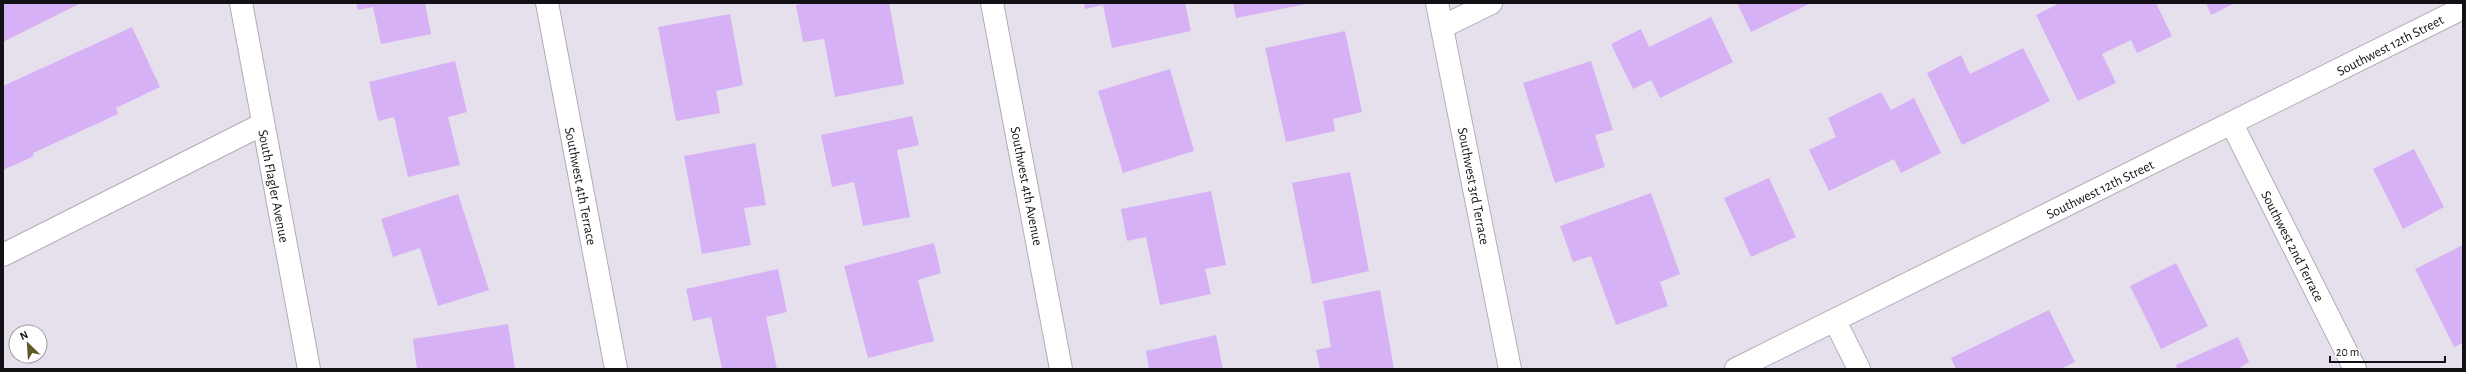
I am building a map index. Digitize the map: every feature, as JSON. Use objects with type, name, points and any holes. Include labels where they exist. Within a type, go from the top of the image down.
[{"type":"street","name":"South Flagler Avenue","points":[[241,3],[309,369]]},
{"type":"street","name":"Southwest 4th Terrace","points":[[547,3],[616,369]]},
{"type":"street","name":"Southwest 4th Avenue","points":[[992,3],[1061,369]]},
{"type":"street","name":"Southwest 3rd Terrace","points":[[1438,3],[1510,369]]},
{"type":"street","points":[[1442,27],[1491,3]]},
{"type":"street","name":"Southwest 12th Street","points":[[1736,369],[2463,8]]},
{"type":"street","points":[[3,255],[263,124]]},
{"type":"street","name":"Southwest 2nd Terrace","points":[[2232,124],[2355,369]]},
{"type":"street","points":[[1835,321],[1859,369]]},
{"type":"building","points":[[3,3],[81,3],[3,42]]},
{"type":"building","points":[[356,3],[425,3],[431,34],[381,44],[373,7],[358,10]]},
{"type":"building","points":[[807,3],[889,3],[904,84],[835,97],[824,39],[803,42],[796,5]]},
{"type":"building","points":[[1084,3],[1185,3],[1191,31],[1112,48],[1103,5],[1085,9]]},
{"type":"building","points":[[1233,3],[1307,3],[1307,4],[1236,18]]},
{"type":"building","points":[[1737,3],[1811,3],[1751,32]]},
{"type":"building","points":[[2060,3],[2156,3],[2172,36],[2137,53],[2131,40],[2102,54],[2116,83],[2078,101],[2036,15]]},
{"type":"building","points":[[2206,3],[2235,3],[2211,15]]},
{"type":"building","points":[[730,14],[743,85],[716,91],[720,113],[676,121],[658,27]]},
{"type":"building","points":[[1711,17],[1733,62],[1660,98],[1651,80],[1633,89],[1611,44],[1641,29],[1649,47]]},
{"type":"building","points":[[132,27],[160,87],[116,108],[118,114],[33,153],[34,156],[3,170],[3,86]]},
{"type":"building","points":[[1345,31],[1362,112],[1333,119],[1335,131],[1286,142],[1265,48]]},
{"type":"building","points":[[2023,48],[2050,101],[1962,145],[1927,73],[1961,55],[1970,74]]},
{"type":"building","points":[[455,61],[467,112],[448,117],[460,165],[408,177],[394,117],[378,121],[369,82]]},
{"type":"building","points":[[1591,61],[1613,130],[1595,135],[1605,167],[1555,183],[1523,83]]},
{"type":"building","points":[[1170,69],[1194,151],[1123,173],[1098,91]]},
{"type":"building","points":[[1881,92],[1891,110],[1914,98],[1941,153],[1901,173],[1894,159],[1829,191],[1809,150],[1836,137],[1828,118]]},
{"type":"building","points":[[912,116],[919,145],[897,150],[910,217],[863,226],[854,182],[832,187],[821,135]]},
{"type":"building","points":[[755,143],[766,205],[744,208],[751,245],[702,254],[684,156]]},
{"type":"building","points":[[2414,149],[2444,207],[2403,229],[2373,169]]},
{"type":"building","points":[[1350,172],[1369,271],[1312,284],[1292,183]]},
{"type":"building","points":[[1769,178],[1796,237],[1751,257],[1724,198]]},
{"type":"building","points":[[1211,191],[1226,265],[1205,269],[1211,294],[1160,305],[1146,237],[1127,241],[1121,209]]},
{"type":"building","points":[[1651,193],[1680,274],[1660,282],[1668,306],[1616,325],[1591,256],[1573,262],[1560,226]]},
{"type":"building","points":[[458,194],[489,290],[438,306],[420,248],[393,257],[381,219]]},
{"type":"building","points":[[934,243],[941,273],[918,280],[934,341],[868,358],[844,266]]},
{"type":"building","points":[[2463,245],[2463,343],[2454,347],[2415,269]]},
{"type":"building","points":[[2176,263],[2208,326],[2161,349],[2130,286]]},
{"type":"building","points":[[778,269],[787,312],[766,317],[777,369],[722,369],[711,317],[693,321],[686,289]]},
{"type":"building","points":[[1380,290],[1394,369],[1320,369],[1316,350],[1331,347],[1323,301]]},
{"type":"building","points":[[2049,310],[2075,362],[2060,369],[1956,369],[1951,358]]},
{"type":"building","points":[[508,324],[515,369],[417,369],[413,339]]},
{"type":"building","points":[[1216,335],[1223,369],[1149,369],[1146,351]]},
{"type":"building","points":[[2238,337],[2249,362],[2238,369],[2177,369],[2176,365]]}]
